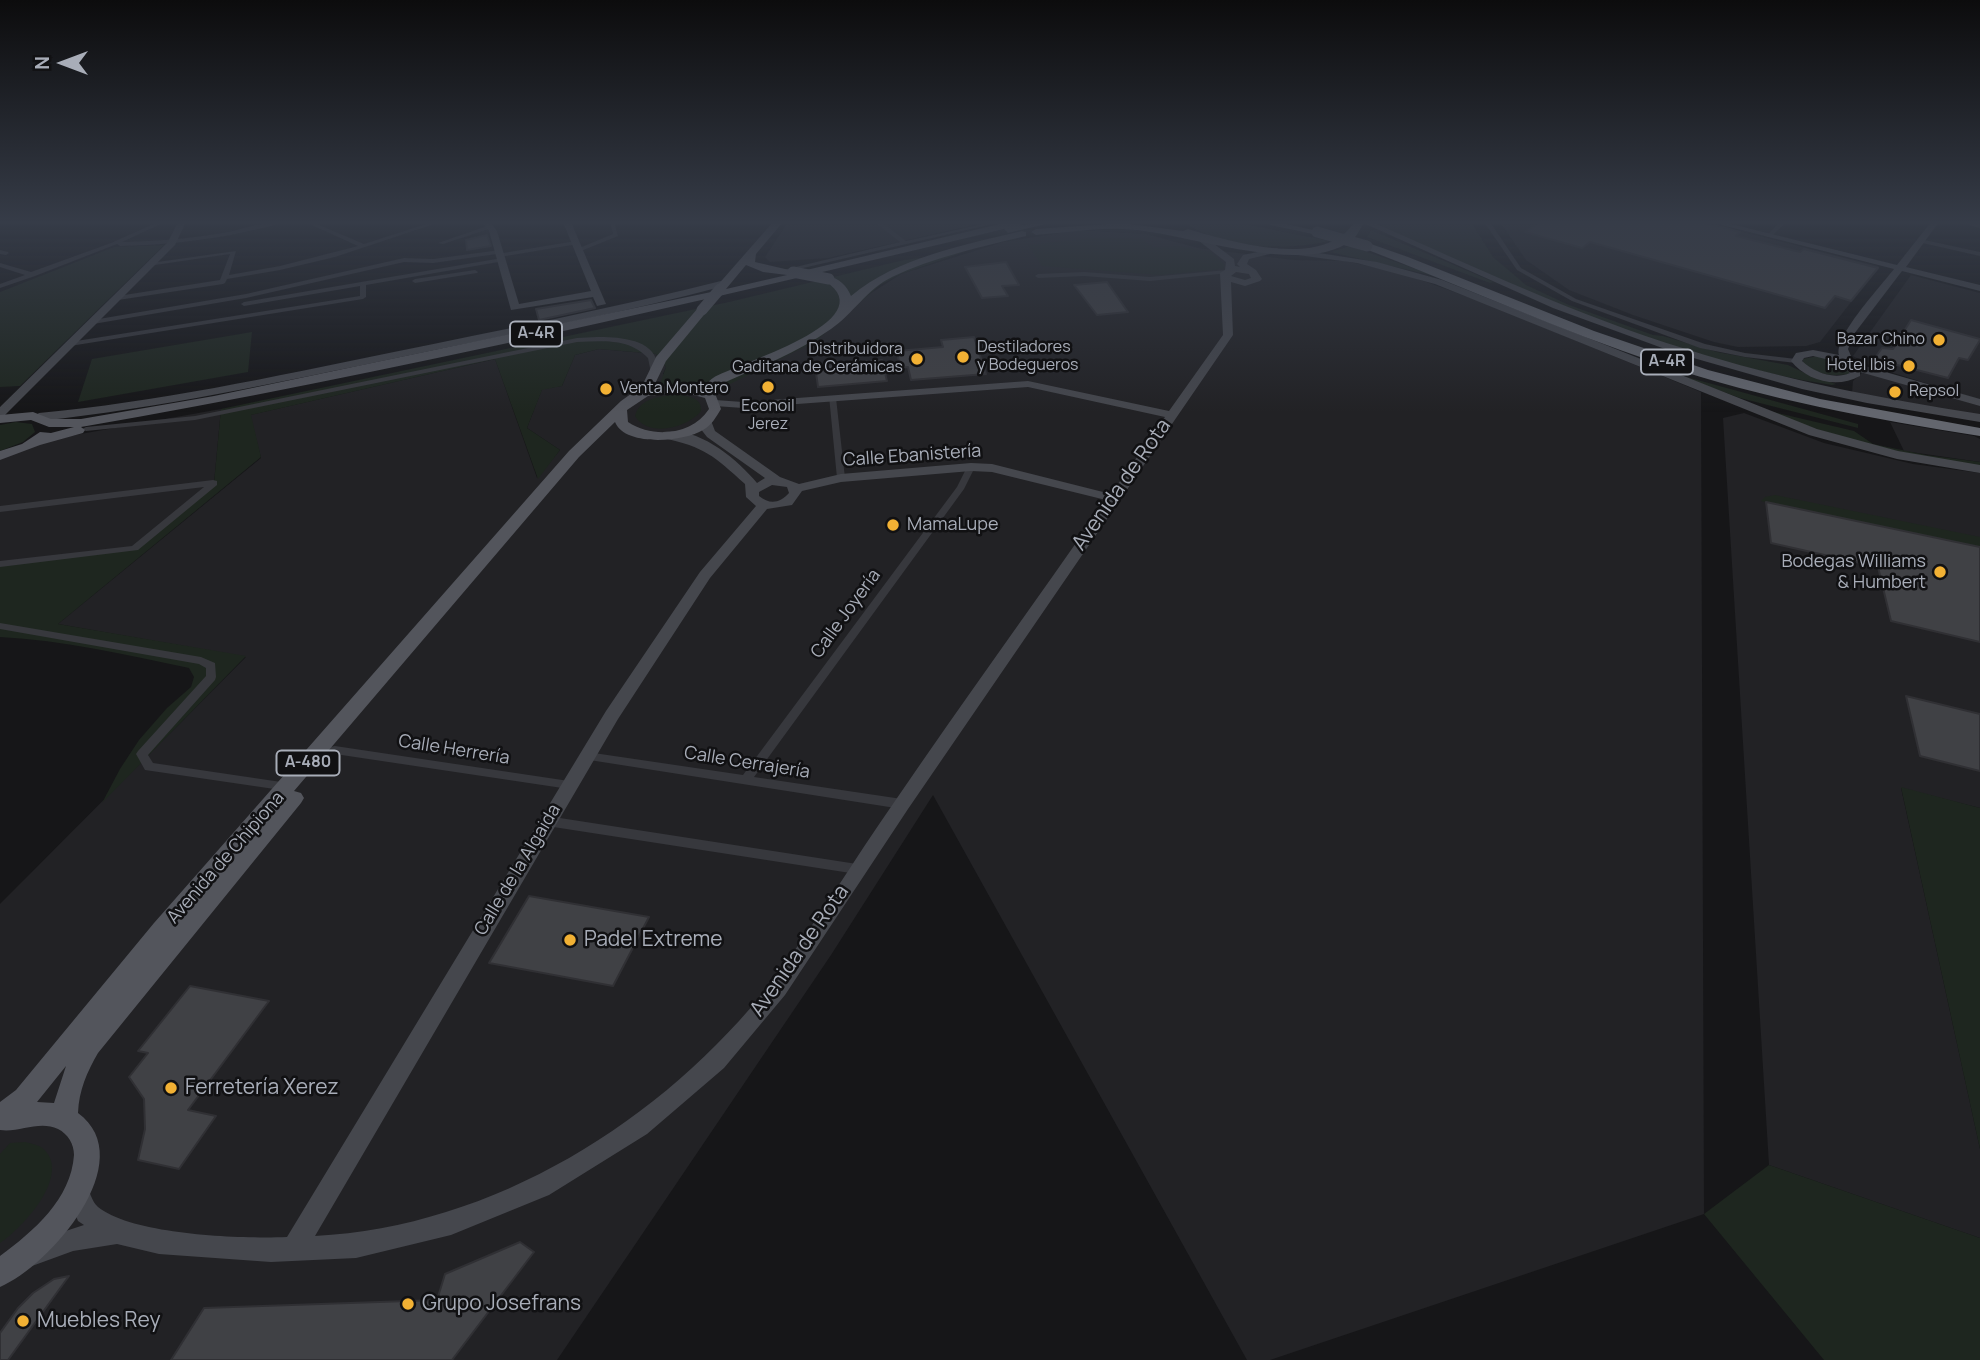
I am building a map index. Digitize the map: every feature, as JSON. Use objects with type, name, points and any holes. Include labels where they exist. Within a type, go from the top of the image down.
[{"type":"highway","name":"A-4R","points":[[1478,285],[1670,359],[1814,402],[1980,432]]},
{"type":"highway","points":[[1557,306],[1722,384],[1911,435]]},
{"type":"highway","name":"A-4R","points":[[1670,359],[1804,392],[1980,425]]},
{"type":"main road","name":"A-4R","points":[[38,418],[80,423],[145,413],[758,285]]},
{"type":"main road","name":"A-4R","points":[[38,441],[86,429],[209,409],[532,342],[782,285]]},
{"type":"main road","points":[[838,285],[848,298],[846,308]]},
{"type":"main road","points":[[621,411],[622,424],[635,433],[667,435],[689,430],[711,409],[710,390],[716,381],[792,349],[830,325],[870,285]]},
{"type":"main road","points":[[635,398],[647,387],[666,352],[722,286]]},
{"type":"main road","points":[[382,365],[405,354]]},
{"type":"main road","points":[[635,398],[670,388],[693,389],[711,409]]},
{"type":"main road","name":"Avenida de Chipiona","points":[[0,1119],[25,1098],[162,930],[574,454],[635,398]]},
{"type":"main road","points":[[0,417],[38,418],[50,428],[38,441],[0,456]]},
{"type":"main road","name":"Avenida de Chipiona","points":[[65,1117],[66,1097],[73,1074],[90,1045],[335,750],[583,456],[610,438],[635,433]]},
{"type":"main road","name":"A-480","points":[[0,1119],[21,1114],[45,1113],[65,1117]]},
{"type":"main road","points":[[11,1265],[45,1237],[78,1191],[87,1166],[87,1145],[79,1128],[65,1117]]},
{"type":"street","points":[[0,417],[12,401],[130,285]]},
{"type":"street","points":[[118,298],[200,285]]},
{"type":"street","points":[[245,300],[303,285]]},
{"type":"street","points":[[364,287],[371,285]]},
{"type":"street","points":[[93,322],[371,285]]},
{"type":"street","points":[[509,285],[515,308],[598,293]]},
{"type":"street","points":[[595,285],[603,313]]},
{"type":"street","name":"Avenida de Rota","points":[[78,1191],[86,1213],[117,1232],[159,1241],[271,1250],[356,1246],[451,1223],[541,1186],[639,1126],[716,1061],[778,989],[857,869],[1112,498],[1228,335],[1225,285]]},
{"type":"street","points":[[1449,285],[1813,432],[1897,455],[1980,468]]},
{"type":"street","points":[[1510,285],[1557,306],[1680,351],[1763,376],[1843,394],[1980,418]]},
{"type":"street","points":[[1548,285],[1574,300],[1703,346],[1745,355],[1796,361],[1812,373],[1840,379],[1856,374],[1843,349],[1849,334]]},
{"type":"street","points":[[1796,361],[1800,355],[1833,348],[1849,334],[1886,285]]},
{"type":"street","points":[[12,401],[14,409],[38,418],[159,403],[603,313],[722,286]]},
{"type":"street","points":[[70,344],[363,297],[364,287]]},
{"type":"street","points":[[241,316],[245,300]]},
{"type":"street","points":[[86,429],[161,423],[206,416],[578,340],[612,339],[639,346],[652,357],[654,371]]},
{"type":"street","points":[[1813,354],[1980,403]]},
{"type":"street","points":[[1763,376],[1836,387],[1841,386],[1840,379]]},
{"type":"street","points":[[777,481],[711,434],[706,428],[711,409],[1028,384],[1171,415]]},
{"type":"street","points":[[832,398],[841,478]]},
{"type":"street","points":[[667,435],[690,437],[710,447],[751,483],[759,497]]},
{"type":"street","name":"Calle Ebanistería","points":[[759,497],[785,503],[794,497],[796,489],[841,478],[971,467],[992,468],[1112,498]]},
{"type":"street","name":"Calle Joyería","points":[[745,780],[961,487],[971,467]]},
{"type":"street","points":[[0,509],[214,482],[135,548],[0,564]]},
{"type":"street","points":[[759,497],[763,483],[789,483],[796,489]]},
{"type":"street","name":"Calle de la Algaida","points":[[294,1249],[569,785],[705,575],[759,497]]},
{"type":"street","points":[[0,626],[201,661],[211,666],[211,677],[142,754],[149,767],[288,787]]},
{"type":"street","name":"Calle Herrería","points":[[335,750],[569,785]]},
{"type":"street","name":"Calle Cerrajería","points":[[587,756],[902,804]]},
{"type":"street","points":[[547,821],[857,869]]},
{"type":"street","name":"Avenida de Rota","points":[[11,1265],[74,1240],[117,1232]]},
{"type":"shaded area","points":[[17,285],[123,285],[20,386],[0,387],[0,292]]},
{"type":"shaded area","points":[[798,285],[879,285],[816,341],[722,388],[660,384],[666,367],[656,354],[599,349],[575,355],[562,386],[542,390],[527,428],[560,450],[538,479],[495,359],[251,415],[261,457],[58,624],[246,656],[102,803],[139,740],[167,708],[191,687],[194,677],[189,668],[118,653],[0,637],[0,564],[136,548],[214,483],[221,409]]},
{"type":"shaded area","points":[[883,285],[1436,285],[1701,392],[1704,1214],[1270,1360],[1247,1360],[933,795],[831,955],[557,1360],[0,1360],[0,904],[246,657],[58,624],[261,458],[250,415],[495,359],[537,478],[560,450],[527,428],[542,389],[562,386],[575,355],[599,349],[656,354],[666,367],[663,374],[696,386],[722,388]]},
{"type":"shaded area","points":[[1514,285],[1527,285],[1569,305],[1653,335],[1717,352],[1788,365],[1836,384],[1775,374],[1719,360],[1663,343]]},
{"type":"shaded area","points":[[1563,285],[1864,285],[1820,342],[1806,346],[1738,347],[1714,342]]},
{"type":"shaded area","points":[[1904,285],[1951,285],[1980,293],[1980,400],[1871,366],[1853,356]]},
{"type":"shaded area","points":[[252,332],[248,372],[78,402],[92,359]]},
{"type":"shaded area","points":[[1818,356],[1839,361],[1850,370],[1849,374],[1824,374],[1802,363],[1803,359]]},
{"type":"shaded area","name":"Repsol","points":[[1863,372],[1980,405],[1980,415],[1852,394],[1853,381]]},
{"type":"shaded area","points":[[1672,373],[1858,424],[1858,428],[1740,398]]},
{"type":"shaded area","points":[[681,395],[696,399],[701,407],[701,411],[687,422],[658,429],[641,423],[635,416],[637,410],[647,401]]},
{"type":"shaded area","points":[[221,409],[214,483],[135,548],[0,564],[0,458],[58,438]]},
{"type":"shaded area","points":[[1765,410],[1854,431],[1873,444],[1980,462],[1980,466],[1871,445]]},
{"type":"shaded area","points":[[1744,413],[1824,443],[1913,464],[1980,473],[1980,808],[1901,788],[1980,1149],[1980,1238],[1769,1165],[1723,418]]},
{"type":"shaded area","points":[[16,422],[32,424],[35,432],[23,442],[0,451],[0,425]]},
{"type":"shaded area","name":"Repsol","points":[[1890,422],[1974,436],[1980,439],[1980,462],[1904,451]]},
{"type":"shaded area","points":[[1775,495],[1980,537],[1980,547],[1761,501],[1765,497]]},
{"type":"shaded area","points":[[1901,787],[1980,808],[1980,1149]]},
{"type":"shaded area","points":[[25,1142],[41,1147],[50,1158],[52,1171],[49,1185],[32,1213],[0,1243],[0,1154],[10,1143]]},
{"type":"shaded area","points":[[1769,1165],[1980,1238],[1980,1360],[1824,1360],[1704,1214]]},
{"type":"building","points":[[975,285],[1011,285],[1002,286],[1008,296],[982,298]]},
{"type":"building","points":[[1074,285],[1109,285],[1128,312],[1097,315]]},
{"type":"building","points":[[1745,285],[1864,285],[1851,301],[1835,296],[1825,308]]},
{"type":"building","points":[[591,300],[595,308],[539,320],[536,309]]},
{"type":"building","points":[[1911,320],[1980,340],[1968,360],[1959,358],[1948,378],[1874,359],[1882,348],[1893,349]]},
{"type":"building","points":[[974,337],[986,374],[911,380],[908,367],[900,368],[897,351],[943,347],[941,340]]},
{"type":"building","points":[[882,360],[887,381],[818,387],[815,366]]},
{"type":"building","name":"Bodegas Williams & Humbert","points":[[1766,502],[1980,547],[1980,642],[1891,621],[1878,567],[1771,543]]},
{"type":"building","points":[[1906,696],[1980,714],[1980,771],[1920,756]]},
{"type":"building","name":"Padel Extreme","points":[[529,896],[649,917],[613,986],[489,963]]},
{"type":"building","name":"Ferretería Xerez","points":[[190,986],[269,1001],[188,1110],[216,1116],[179,1169],[138,1160],[145,1129],[144,1099],[129,1077],[148,1053],[138,1051]]},
{"type":"building","name":"Grupo Josefrans","points":[[520,1242],[534,1252],[452,1360],[171,1360],[204,1308],[437,1300],[445,1274]]},
{"type":"building","name":"Muebles Rey","points":[[69,1276],[8,1360],[0,1360],[0,1333],[18,1308],[33,1293],[54,1279]]},
{"type":"place","name":"Bazar Chino","points":[[1939,340]]},
{"type":"place","name":"Destiladores y Bodegueros","points":[[963,357]]},
{"type":"place","name":"Distribuidora Gaditana de Cerámicas","points":[[917,359]]},
{"type":"place","name":"Hotel Ibis","points":[[1909,366]]},
{"type":"place","name":"Econoil Jerez","points":[[768,387]]},
{"type":"place","name":"Venta Montero","points":[[606,389]]},
{"type":"place","name":"Repsol","points":[[1895,392]]},
{"type":"place","name":"MamaLupe","points":[[893,525]]},
{"type":"place","name":"Bodegas Williams & Humbert","points":[[1940,572]]},
{"type":"place","name":"Padel Extreme","points":[[570,940]]},
{"type":"place","name":"Ferretería Xerez","points":[[171,1088]]},
{"type":"place","name":"Grupo Josefrans","points":[[408,1304]]},
{"type":"place","name":"Muebles Rey","points":[[23,1321]]}]
